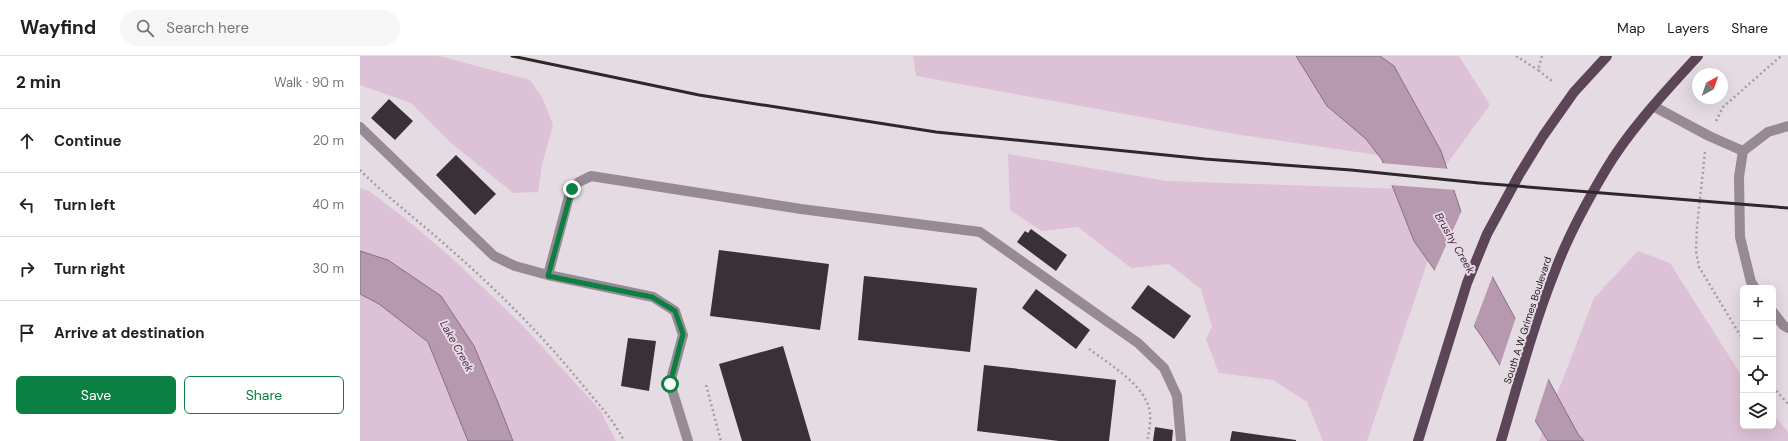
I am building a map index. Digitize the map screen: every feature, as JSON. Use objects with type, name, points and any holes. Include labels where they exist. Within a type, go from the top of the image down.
[{"type":"main road","points":[[1418,441],[1467,283],[1487,234],[1530,156],[1574,92],[1607,56]]},
{"type":"main road","name":"South A W Grimes Boulevard","points":[[1501,441],[1554,271],[1582,210],[1619,150],[1653,106],[1698,56]]},
{"type":"lane","points":[[1653,106],[1709,136],[1743,150]]},
{"type":"lane","points":[[1753,285],[1740,237],[1739,177],[1743,150],[1768,132],[1788,126]]},
{"type":"lane","points":[[360,127],[494,256],[515,266],[548,276],[652,297],[675,311],[683,334],[670,384],[688,441]]},
{"type":"lane","points":[[548,276],[572,189],[580,182],[592,176],[801,209],[980,232],[1138,343],[1164,368],[1177,396],[1181,441]]},
{"type":"lane","points":[[1776,316],[1783,325],[1788,328]]},
{"type":"path","points":[[1516,56],[1552,80]]},
{"type":"path","points":[[1538,70],[1542,56]]},
{"type":"path","points":[[1716,121],[1722,107],[1781,56]]},
{"type":"path","points":[[1706,145],[1696,251],[1699,267],[1740,335]]},
{"type":"path","points":[[360,170],[392,200],[420,222],[501,294],[526,323],[559,355],[611,417],[624,441]]},
{"type":"path","points":[[1089,349],[1137,386],[1145,399],[1150,412],[1148,441]]},
{"type":"path","points":[[706,385],[721,441]]},
{"type":"path","points":[[1776,390],[1788,404]]},
{"type":"shaded area","points":[[360,56],[439,56],[530,80],[543,99],[553,125],[542,165],[538,192],[513,193],[450,142],[411,103],[360,85]]},
{"type":"shaded area","points":[[913,56],[1459,56],[1490,105],[1446,165],[1241,135],[916,76]]},
{"type":"shaded area","points":[[1008,154],[1167,181],[1402,189],[1429,257],[1367,441],[1323,441],[1307,402],[1273,380],[1219,373],[1206,339],[1212,327],[1201,289],[1169,264],[1131,268],[1078,227],[1042,231],[1010,210]]},
{"type":"shaded area","points":[[360,188],[369,191],[402,216],[452,258],[523,326],[600,410],[616,441],[513,441],[499,405],[388,260],[360,251]]},
{"type":"shaded area","points":[[1638,251],[1670,263],[1740,373],[1740,429],[1776,429],[1776,418],[1788,432],[1788,441],[1539,441],[1594,298]]},
{"type":"shaded area","points":[[360,294],[379,304],[428,342],[468,441],[360,441]]},
{"type":"water","name":"Brushy Creek","points":[[1296,56],[1380,56],[1394,66],[1441,151],[1467,230],[1578,434],[1584,441],[1548,441],[1482,337],[1414,241],[1382,160],[1366,139],[1327,106]]},
{"type":"water","name":"Lake Creek","points":[[360,251],[388,260],[441,296],[474,346],[513,441],[468,441],[428,342],[379,304],[360,294]]},
{"type":"pier","points":[[1381,163],[1449,169],[1456,190],[1390,185]]},
{"type":"pier","points":[[1462,210],[1468,229],[1493,275],[1473,328],[1434,272]]},
{"type":"pier","points":[[1516,317],[1549,377],[1534,423],[1499,368]]},
{"type":"building","points":[[389,99],[413,121],[395,140],[371,118]]},
{"type":"building","points":[[456,155],[496,194],[475,215],[436,175]]},
{"type":"building","points":[[1031,229],[1067,255],[1056,271],[1017,242],[1025,231],[1028,233]]},
{"type":"building","points":[[719,250],[829,264],[820,330],[710,316]]},
{"type":"building","points":[[864,276],[977,288],[970,352],[858,340]]},
{"type":"building","points":[[1148,285],[1191,316],[1174,339],[1131,308]]},
{"type":"building","points":[[1036,289],[1090,330],[1076,349],[1022,308]]},
{"type":"building","points":[[628,338],[656,341],[649,391],[621,386]]},
{"type":"building","points":[[783,346],[811,441],[742,441],[719,364]]},
{"type":"building","points":[[984,365],[1116,380],[1109,441],[1059,441],[977,431]]},
{"type":"building","points":[[1155,427],[1173,430],[1172,441],[1153,441]]},
{"type":"building","points":[[1232,431],[1296,440],[1296,441],[1230,441]]},
{"type":"railway","points":[[512,56],[699,95],[936,132],[1205,159],[1351,170],[1479,183],[1788,208]]},
{"type":"route","points":[[572,189],[548,276],[652,297],[675,311],[683,334],[670,384]]}]
